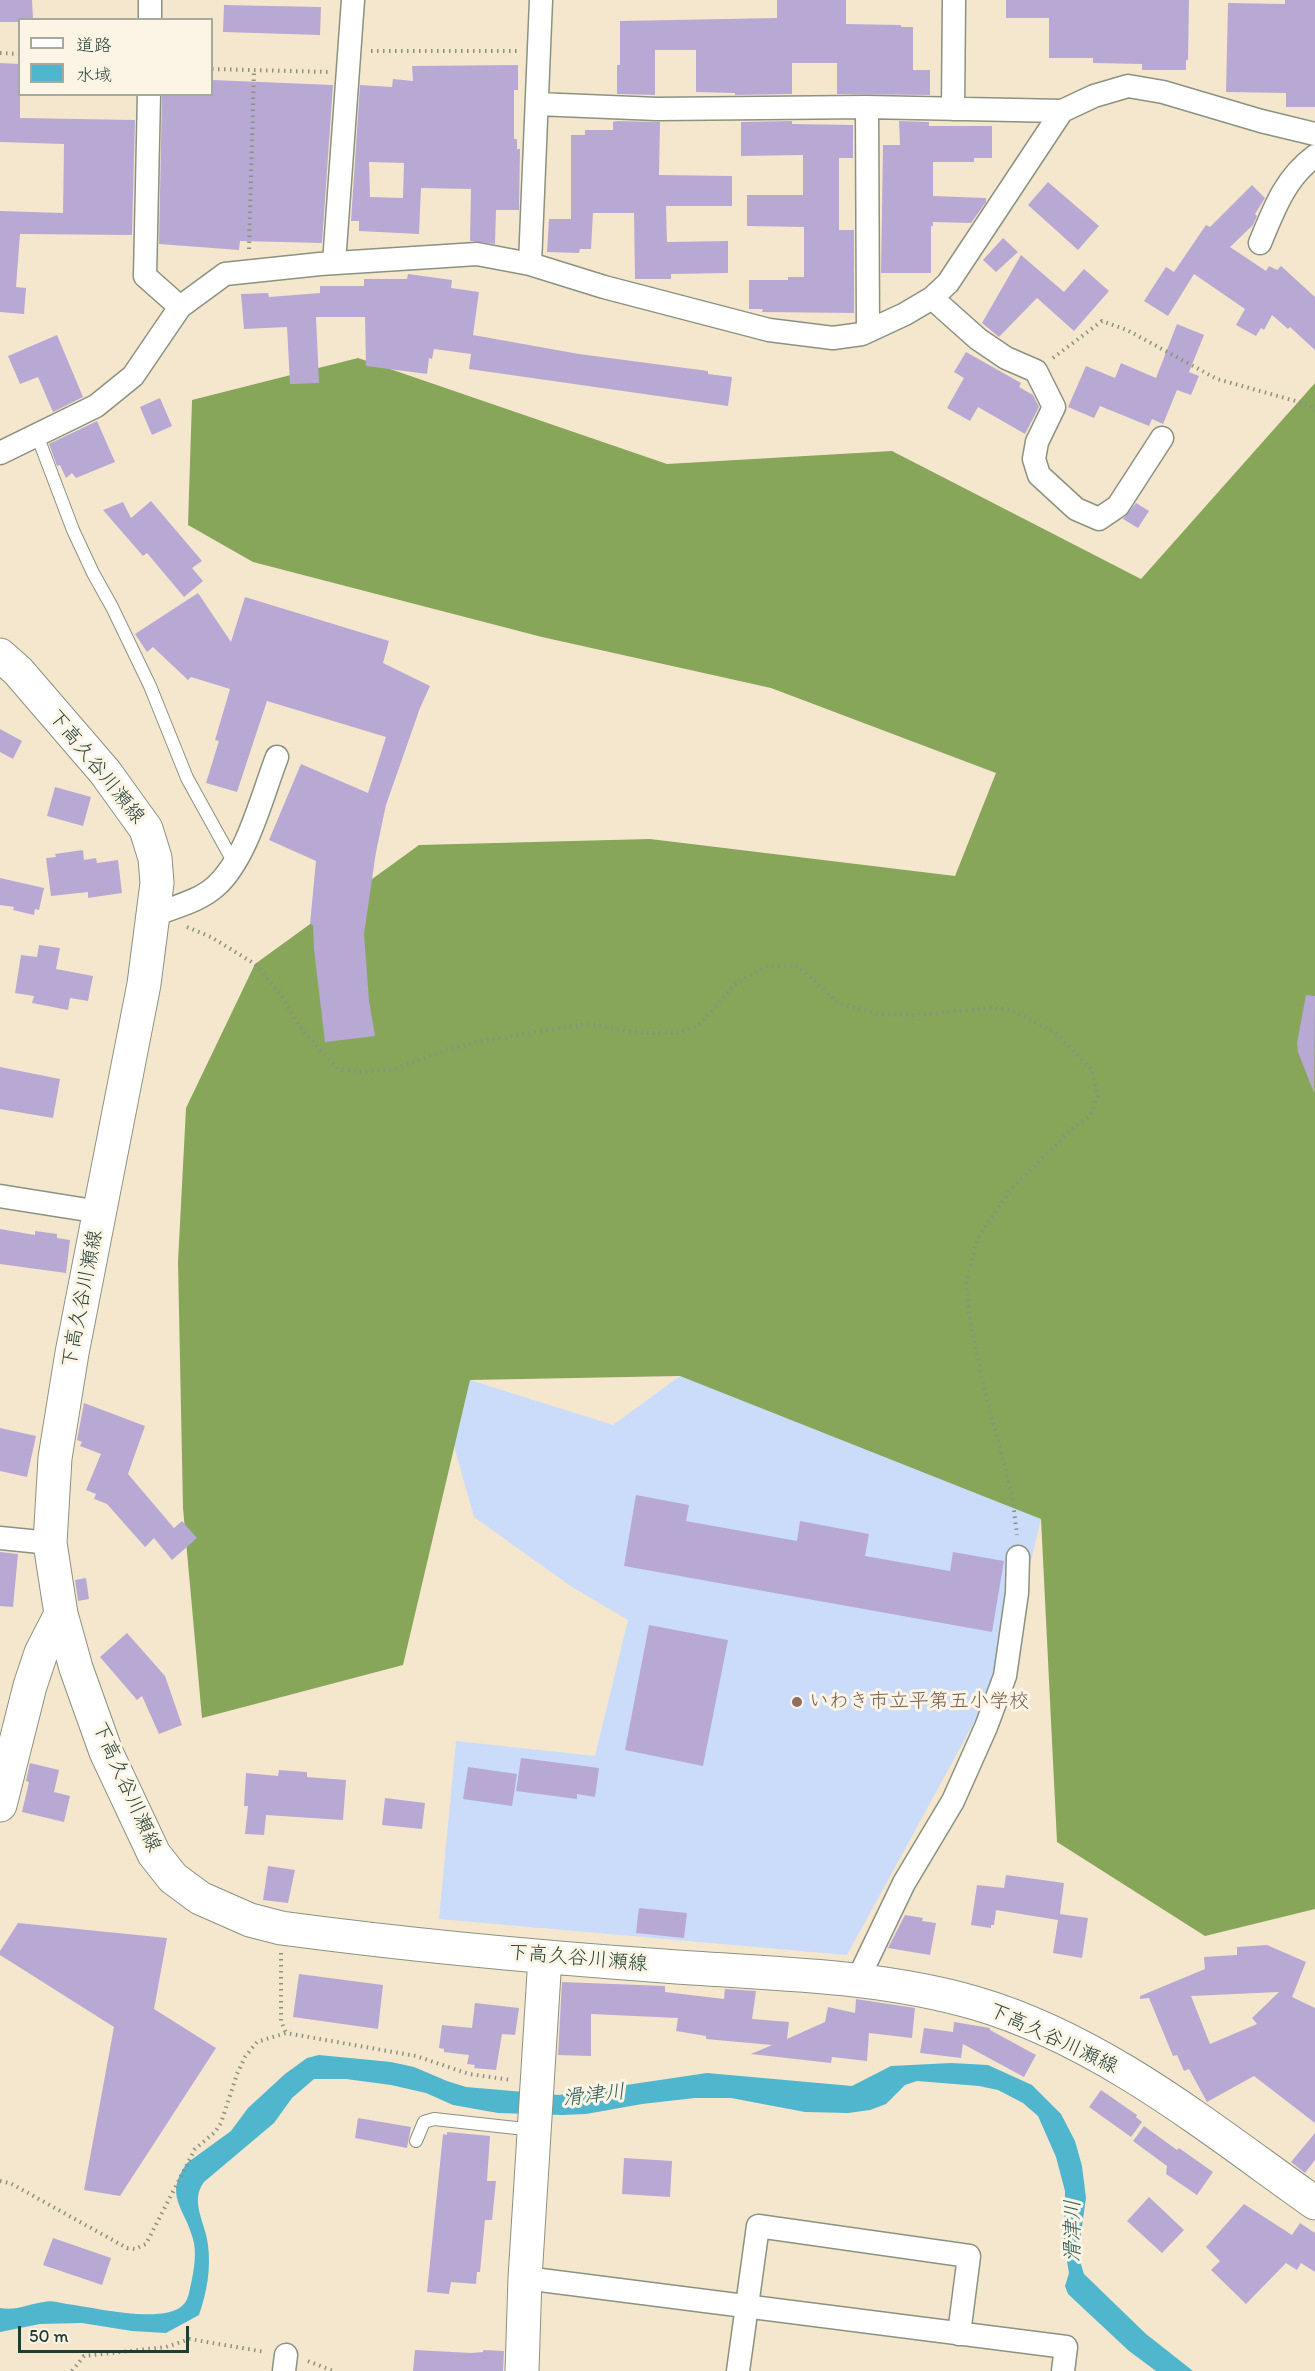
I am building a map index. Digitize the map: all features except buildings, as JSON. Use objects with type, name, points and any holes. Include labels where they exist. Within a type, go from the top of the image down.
[{"type":"main road","name":"下高久谷川瀬線","points":[[0,655],[18,671],[105,772],[146,828],[155,858],[164,922],[144,984],[72,1353],[55,1458],[50,1544],[61,1614],[75,1668],[106,1752],[154,1854],[173,1878],[200,1898],[250,1920],[281,1928],[546,1957],[857,1981],[918,1989],[976,2003],[1028,2023],[1138,2080],[1315,2203]]},
{"type":"main road","points":[[0,1805],[40,1653],[61,1614]]},
{"type":"main road","points":[[522,2371],[525,2278],[546,1957]]},
{"type":"street","points":[[150,0],[150,18]]},
{"type":"street","points":[[334,263],[353,0]]},
{"type":"street","points":[[530,264],[541,0]]},
{"type":"street","points":[[953,109],[954,0]]},
{"type":"street","points":[[537,104],[657,109],[867,107],[1062,111],[1094,96],[1128,86],[1163,92],[1261,121],[1315,134]]},
{"type":"street","points":[[148,96],[145,276],[180,306]]},
{"type":"street","points":[[867,107],[868,331]]},
{"type":"street","points":[[0,453],[96,406],[133,376],[180,306],[225,274],[334,263],[477,254],[530,264],[604,287],[769,330],[833,338],[868,331],[906,314],[932,298],[948,283],[1062,111]]},
{"type":"street","points":[[1260,243],[1281,193],[1294,173],[1315,156]]},
{"type":"street","points":[[932,298],[978,339],[1006,358],[1036,371],[1054,407],[1037,442],[1034,459],[1039,475],[1076,509],[1099,519],[1118,506],[1162,438]]},
{"type":"street","points":[[164,922],[216,886],[234,863],[248,835],[277,757]]},
{"type":"street","points":[[0,1196],[100,1212]]},
{"type":"street","points":[[0,1538],[50,1544]]},
{"type":"street","points":[[857,1981],[904,1883],[953,1801],[986,1727],[1005,1676],[1017,1593],[1018,1557]]},
{"type":"street","points":[[738,2371],[758,2226],[969,2256],[959,2334]]},
{"type":"street","points":[[525,2278],[1066,2347],[1063,2371]]},
{"type":"lane","points":[[37,435],[73,530],[150,686],[187,778],[234,863]]},
{"type":"lane","points":[[416,2141],[424,2122],[434,2119],[536,2128]]},
{"type":"path","points":[[213,69],[254,70],[539,51]]},
{"type":"path","points":[[0,54],[18,54]]},
{"type":"path","points":[[248,272],[254,70]]},
{"type":"path","points":[[1036,371],[1102,321],[1127,330],[1217,379],[1310,405],[1315,411]]},
{"type":"path","points":[[164,922],[187,927],[211,937],[255,964],[282,996],[298,1025],[338,1069],[360,1072],[395,1069],[445,1050],[476,1042],[588,1024],[640,1033],[678,1033],[698,1026],[736,982],[768,966],[798,966],[838,1003],[879,1014],[913,1016],[992,1008],[1012,1010],[1057,1034],[1092,1070],[1098,1096],[1091,1114],[1072,1129],[1012,1188],[977,1239],[966,1285],[970,1320],[981,1371],[1012,1494],[1018,1557]]},
{"type":"path","points":[[281,1928],[281,2020],[286,2033]]},
{"type":"path","points":[[0,2181],[10,2183],[127,2248],[135,2249],[146,2244],[195,2149],[215,2132],[221,2123],[245,2057],[257,2043],[286,2033],[416,2055],[469,2074],[539,2084]]},
{"type":"path","points":[[72,2371],[84,2356],[166,2347],[190,2339],[200,2339],[285,2363],[321,2365],[333,2371]]},
{"type":"shaded area","name":"いわき市立平第五小学校","points":[[680,1376],[753,1397],[1041,1519],[1007,1662],[847,1955],[439,1919],[456,1741],[595,1756],[628,1620],[572,1587],[474,1517],[450,1432],[470,1380],[613,1425]]},
{"type":"green space","points":[[358,358],[667,464],[892,451],[1141,579],[1315,383],[1315,1909],[1205,1936],[1057,1842],[1041,1519],[680,1376],[470,1380],[403,1665],[202,1718],[183,1508],[178,1262],[186,1108],[255,964],[419,845],[650,839],[955,876],[996,773],[771,688],[542,637],[253,562],[188,525],[192,400]]},
{"type":"water","name":"滑津川","points":[[319,2055],[391,2062],[414,2067],[466,2087],[559,2095],[707,2073],[852,2086],[891,2066],[951,2063],[988,2065],[1032,2085],[1061,2114],[1075,2141],[1082,2166],[1086,2198],[1078,2255],[1084,2274],[1146,2334],[1193,2371],[1156,2371],[1129,2351],[1068,2294],[1065,2286],[1069,2273],[1064,2244],[1065,2191],[1056,2157],[1038,2116],[1023,2103],[998,2090],[979,2086],[917,2081],[905,2085],[886,2104],[870,2110],[848,2113],[805,2112],[731,2098],[695,2098],[586,2114],[562,2115],[498,2113],[453,2105],[426,2093],[391,2085],[346,2079],[314,2079],[292,2098],[274,2123],[204,2182],[200,2190],[198,2205],[207,2237],[209,2272],[199,2315],[166,2333],[132,2331],[82,2323],[40,2324],[0,2332],[0,2308],[17,2308],[50,2301],[110,2311],[160,2314],[173,2311],[183,2305],[188,2298],[195,2250],[176,2193],[180,2174],[187,2163],[231,2131],[248,2108],[285,2074],[307,2058]]},
{"type":"place","name":"いわき市立平第五小学校","points":[[797,1702]]}]
